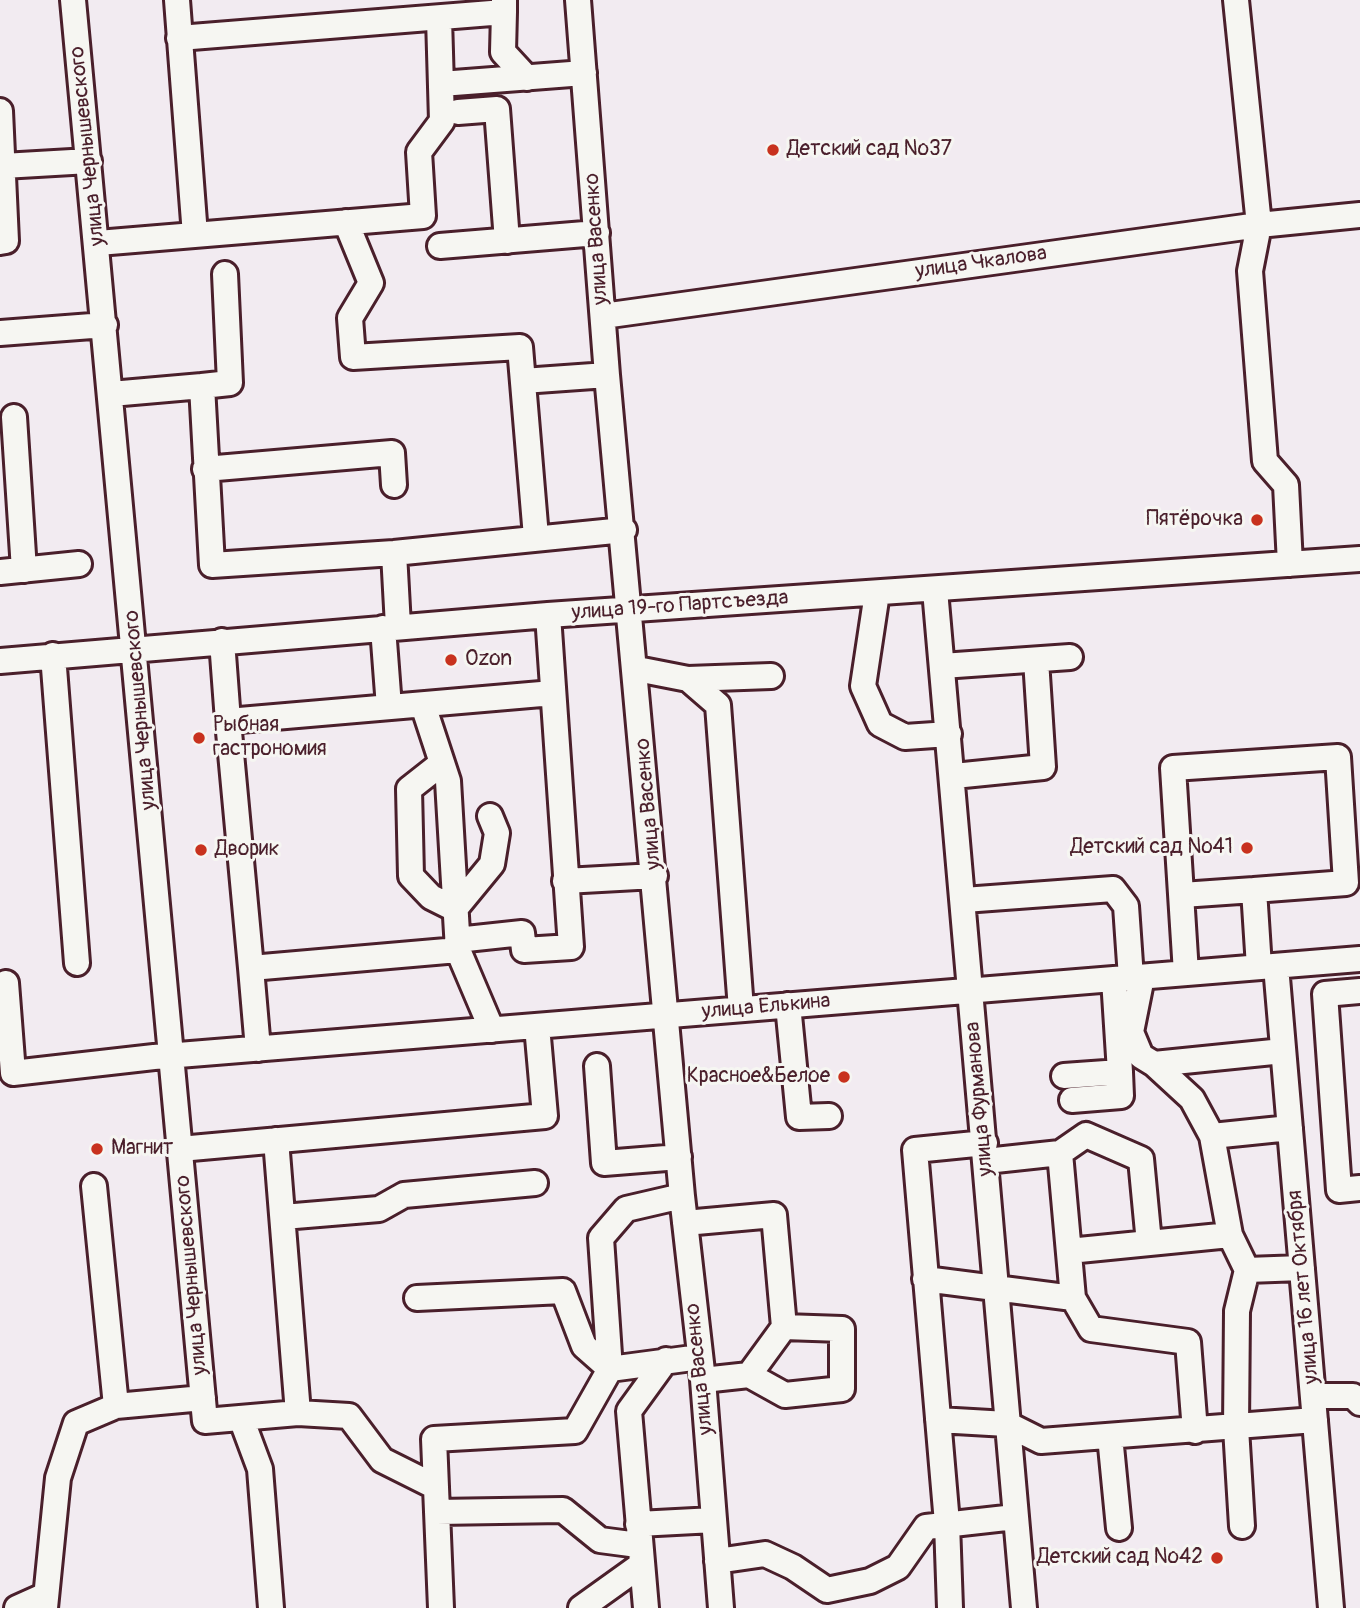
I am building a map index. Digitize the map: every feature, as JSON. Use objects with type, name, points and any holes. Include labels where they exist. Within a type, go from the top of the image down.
[{"type":"street","name":"улица Чернышевского","points":[[74,0],[204,1409]]},
{"type":"street","points":[[177,0],[195,234]]},
{"type":"street","name":"улица Васенко","points":[[578,0],[607,374],[637,669],[682,1196],[701,1368],[721,1608]]},
{"type":"street","points":[[1236,0],[1259,225],[1250,271],[1265,461],[1286,485],[1290,564]]},
{"type":"street","points":[[179,38],[439,18],[504,6],[503,52],[527,78]]},
{"type":"street","points":[[98,243],[423,216],[419,152],[442,121],[439,18]]},
{"type":"street","points":[[441,84],[584,73]]},
{"type":"street","points":[[458,112],[498,109],[507,241]]},
{"type":"street","points":[[0,111],[6,241],[0,242]]},
{"type":"street","points":[[3,166],[89,161]]},
{"type":"street","name":"улица Чкалова","points":[[603,316],[1259,225],[1360,215]]},
{"type":"street","points":[[346,222],[371,283],[350,318],[353,357],[520,346],[536,537]]},
{"type":"street","points":[[440,246],[597,233]]},
{"type":"street","points":[[111,394],[230,383],[225,274]]},
{"type":"street","points":[[0,332],[105,325]]},
{"type":"street","points":[[523,381],[607,374]]},
{"type":"street","points":[[202,386],[212,565],[394,553],[624,530]]},
{"type":"street","points":[[14,417],[9,470],[12,571],[79,564]]},
{"type":"street","points":[[205,469],[392,453],[394,485]]},
{"type":"street","points":[[389,707],[394,553]]},
{"type":"street","name":"улица 19-го Партсъезда","points":[[0,661],[548,615],[1360,559]]},
{"type":"street","name":"улица Фурманова","points":[[935,590],[954,776],[1024,1608]]},
{"type":"street","points":[[877,593],[863,686],[880,724],[905,737],[949,734]]},
{"type":"street","points":[[251,968],[458,945],[522,933],[524,950],[571,947],[548,615]]},
{"type":"street","points":[[222,641],[258,1049]]},
{"type":"street","points":[[53,656],[77,963]]},
{"type":"street","points":[[942,666],[1070,657]]},
{"type":"street","points":[[954,776],[1043,767],[1036,660]]},
{"type":"street","points":[[637,669],[688,679],[771,676]]},
{"type":"street","points":[[688,679],[718,705],[741,1009]]},
{"type":"street","points":[[228,721],[553,693]]},
{"type":"street","points":[[423,705],[448,781],[458,945],[492,1030]]},
{"type":"street","points":[[1182,895],[1346,883],[1338,757],[1173,768],[1186,973]]},
{"type":"street","points":[[442,763],[409,789],[411,876],[431,897],[455,909]]},
{"type":"street","points":[[455,909],[492,864],[498,833],[490,816]]},
{"type":"street","points":[[565,881],[655,876]]},
{"type":"street","points":[[964,900],[1113,889],[1126,906],[1131,1032],[1141,1056],[1154,1064],[1192,1099],[1212,1136],[1230,1236],[1247,1270],[1237,1311],[1236,1428],[1242,1525]]},
{"type":"street","name":"улица 16 лет Октября","points":[[1254,890],[1283,1051],[1331,1608]]},
{"type":"street","name":"улица Елькина","points":[[6,983],[13,1073],[172,1056],[1360,959]]},
{"type":"street","points":[[1072,1100],[1122,1096],[1120,1072],[1129,978]]},
{"type":"street","points":[[1360,991],[1325,994],[1339,1190],[1360,1188]]},
{"type":"street","points":[[788,1005],[799,1117],[829,1116]]},
{"type":"street","points":[[180,1149],[545,1116],[537,1026]]},
{"type":"street","points":[[1154,1064],[1283,1051]]},
{"type":"street","points":[[597,1066],[604,1163],[679,1157]]},
{"type":"street","points":[[1064,1076],[1120,1072]]},
{"type":"street","points":[[1212,1136],[1290,1128]]},
{"type":"street","points":[[950,1608],[947,1523],[915,1150],[1060,1153],[1086,1135],[1141,1159],[1149,1243]]},
{"type":"street","points":[[276,1140],[298,1413]]},
{"type":"street","points":[[1060,1153],[1073,1298],[1091,1329],[1188,1342],[1195,1431]]},
{"type":"street","points":[[283,1217],[379,1209],[404,1195],[535,1183]]},
{"type":"street","points":[[94,1186],[116,1406]]},
{"type":"street","points":[[441,1608],[434,1439],[575,1431],[610,1369],[601,1238],[626,1209],[682,1196]]},
{"type":"street","points":[[685,1223],[774,1214],[784,1327],[749,1375]]},
{"type":"street","points":[[1069,1251],[1230,1236]]},
{"type":"street","points":[[1247,1270],[1302,1268]]},
{"type":"street","points":[[925,1279],[1073,1298]]},
{"type":"street","points":[[417,1298],[563,1291],[584,1346],[610,1369]]},
{"type":"street","points":[[610,1369],[666,1360],[749,1375],[785,1395],[842,1389],[842,1329],[784,1327]]},
{"type":"street","points":[[646,1608],[629,1411],[666,1360]]},
{"type":"street","points":[[938,1420],[1007,1424],[1041,1441],[1236,1428],[1353,1396],[1360,1404]]},
{"type":"street","points":[[18,1608],[45,1602],[58,1478],[76,1423],[116,1406],[204,1409],[241,1418],[298,1413],[349,1416],[382,1460],[436,1487]]},
{"type":"street","points":[[241,1418],[260,1469],[271,1608]]},
{"type":"street","points":[[1111,1436],[1119,1528]]},
{"type":"street","points":[[437,1512],[564,1510],[600,1540],[639,1545],[714,1520]]},
{"type":"street","points":[[717,1561],[765,1554],[793,1567],[827,1590],[870,1581],[898,1567],[926,1527],[1015,1517]]},
{"type":"street","points":[[581,1608],[639,1545]]},
{"type":"place","name":"Детский сад №37","points":[[773,150]]},
{"type":"place","name":"Пятёрочка","points":[[1257,520]]},
{"type":"place","name":"Ozon","points":[[451,660]]},
{"type":"place","name":"Рыбная гастрономия","points":[[199,738]]},
{"type":"place","name":"Детский сад №41","points":[[1247,848]]},
{"type":"place","name":"Дворик","points":[[201,850]]},
{"type":"place","name":"Красное&Белое","points":[[844,1077]]},
{"type":"place","name":"Магнит","points":[[97,1149]]},
{"type":"place","name":"Детский сад №42","points":[[1217,1558]]}]
